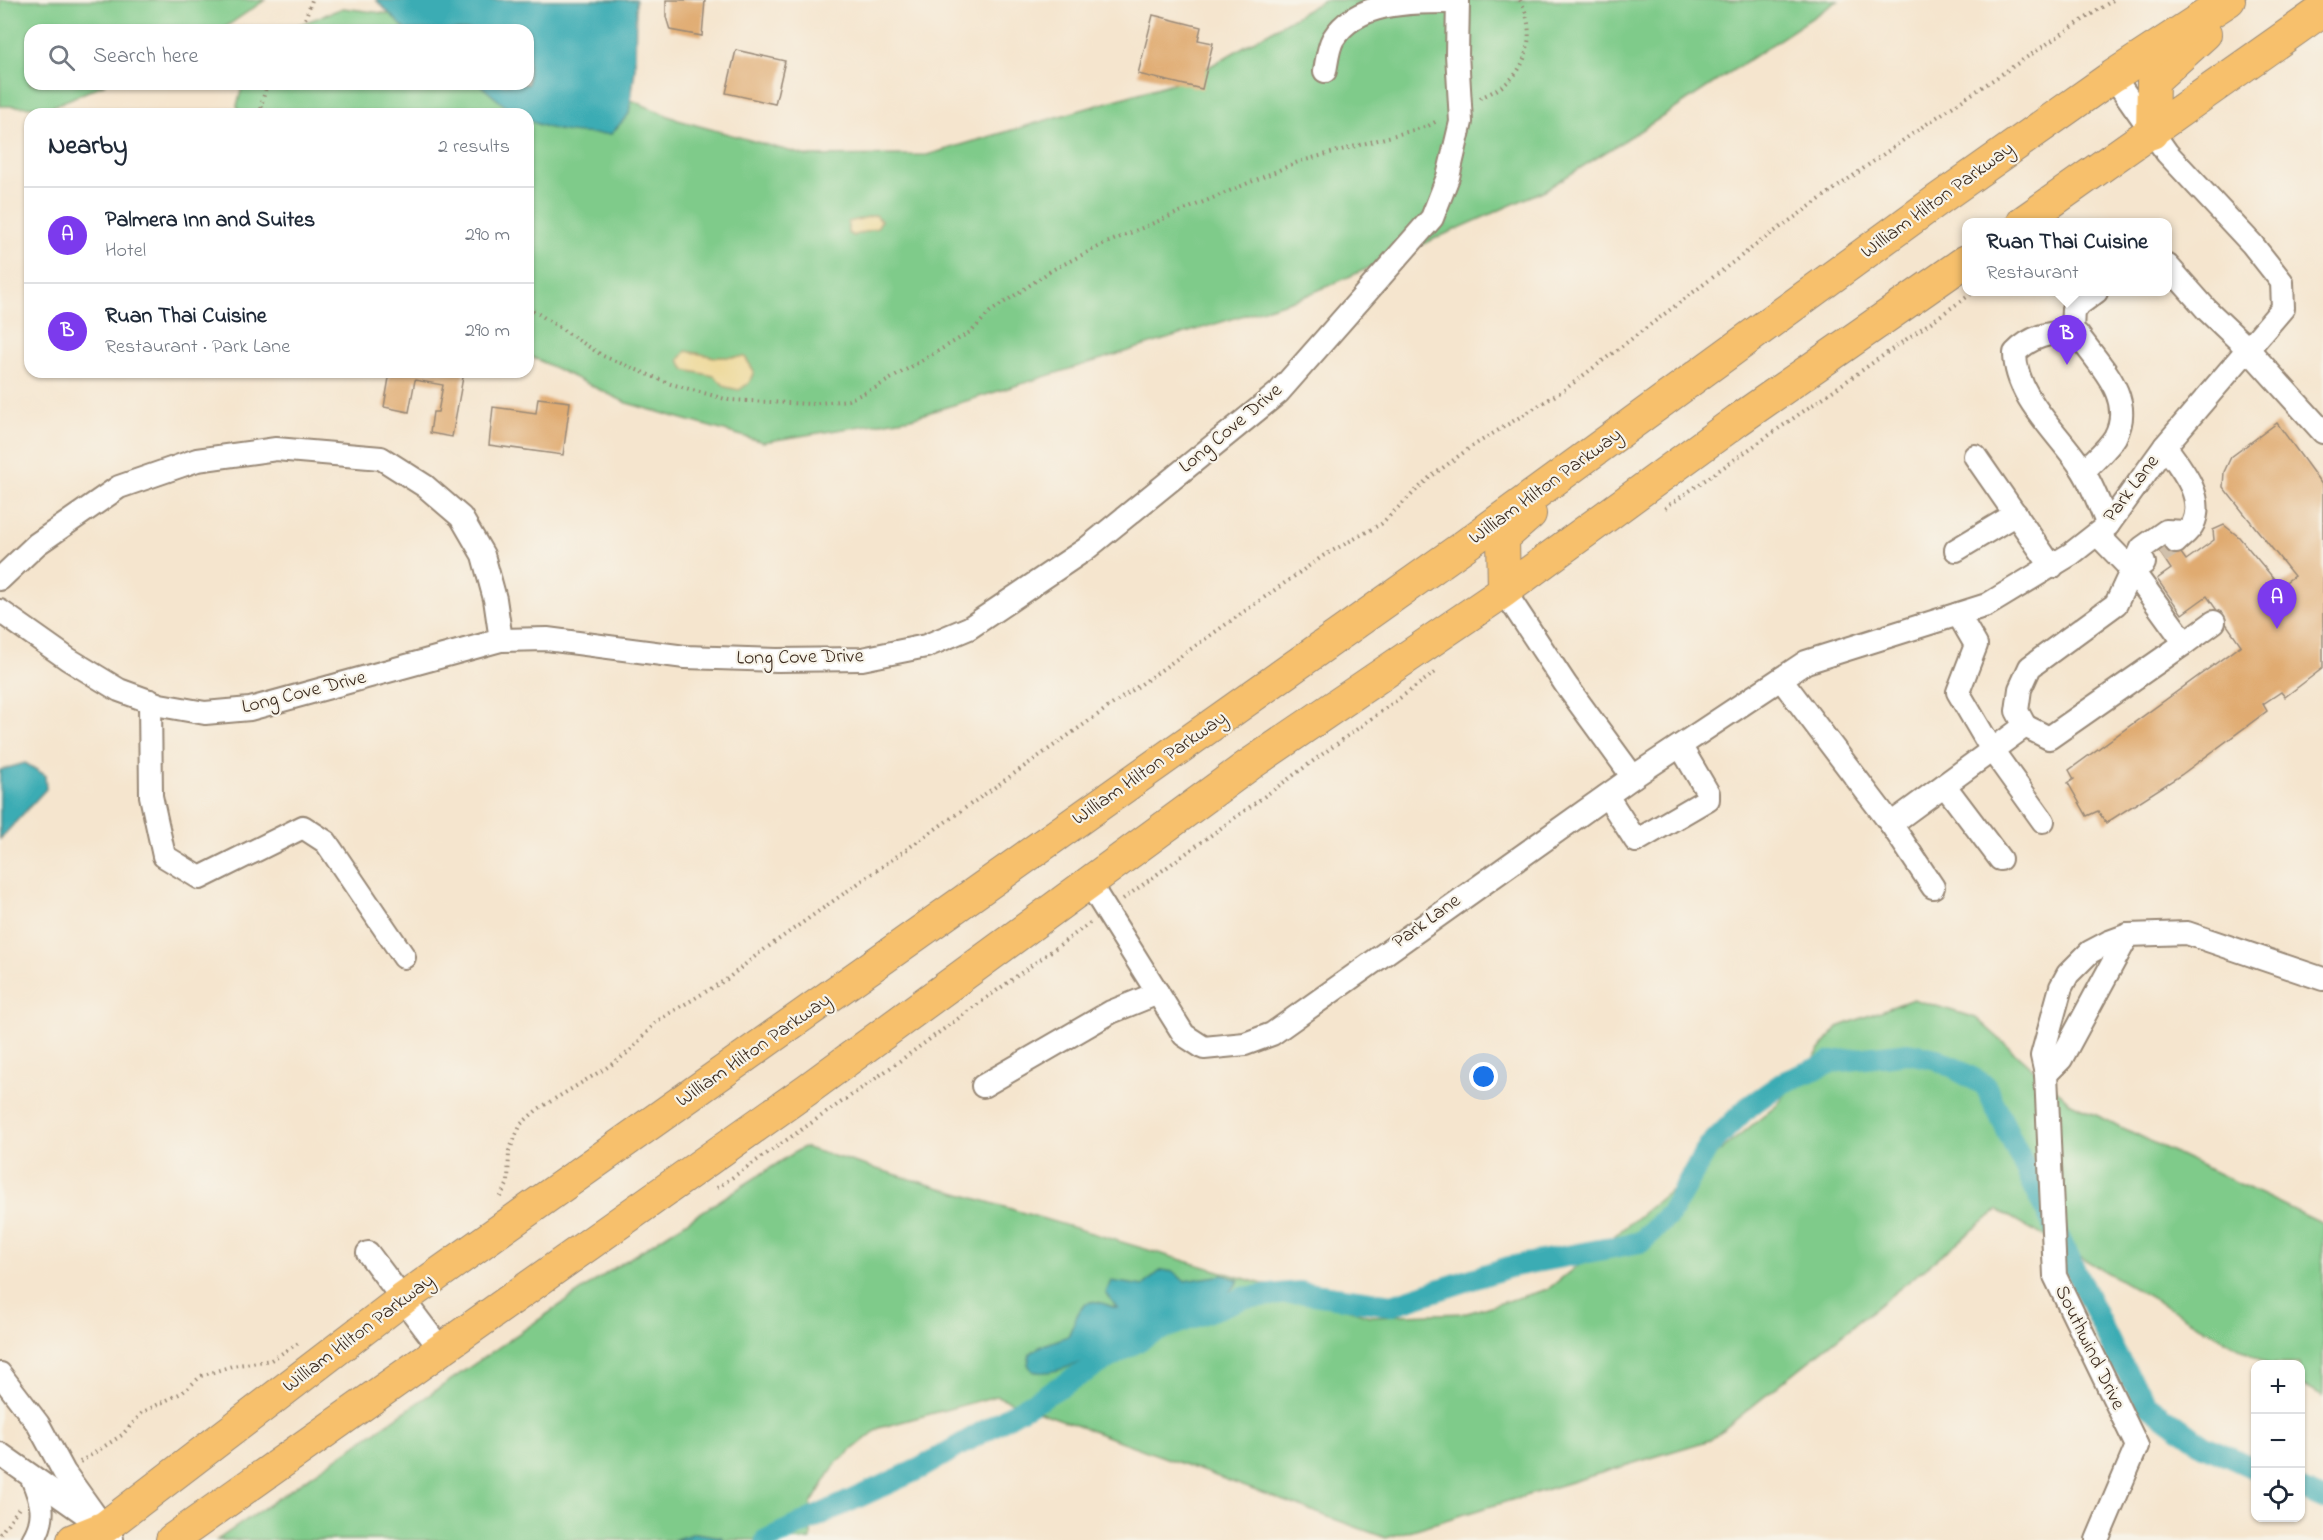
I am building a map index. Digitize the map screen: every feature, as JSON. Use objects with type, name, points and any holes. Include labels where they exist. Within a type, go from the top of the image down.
[{"type":"highway","name":"William Hilton Parkway","points":[[73,1540],[103,1536],[403,1299],[1464,546],[1938,199],[2113,76],[2229,0]]},
{"type":"highway","points":[[2152,133],[2153,81],[2244,0]]},
{"type":"highway","points":[[2029,218],[2323,10]]},
{"type":"highway","points":[[172,1540],[442,1351],[808,1089],[1249,765],[1504,591],[1738,420],[1962,264]]},
{"type":"highway","points":[[1504,591],[1503,538],[1622,431]]},
{"type":"street","name":"Long Cove Drive","points":[[0,610],[76,664],[119,690],[150,701],[205,713],[250,710],[501,640],[547,639],[685,657],[777,660],[862,659],[926,646],[969,628],[1086,549],[1278,393],[1432,218],[1448,177],[1461,122],[1457,54],[1458,1]]},
{"type":"street","points":[[1325,71],[1332,41],[1346,19],[1371,5],[1458,1]]},
{"type":"street","name":"Park Lane","points":[[1089,883],[1184,1035],[1204,1048],[1238,1050],[1272,1034],[1467,892],[1806,662],[1987,605],[2052,567],[2102,529],[2165,446],[2283,308],[2282,282],[2252,244],[2167,153],[2113,76]]},
{"type":"street","points":[[2172,271],[2207,310],[2247,348],[2323,432]]},
{"type":"street","points":[[2072,331],[2073,309],[2090,296]]},
{"type":"street","points":[[2084,471],[2114,439],[2124,413],[2121,398],[2078,335],[2072,331],[2046,333],[2025,343],[2015,353],[2015,365],[2026,393],[2084,471],[2102,529],[2185,643]]},
{"type":"street","points":[[2132,570],[2174,543],[2193,525],[2197,506],[2188,477],[2165,446]]},
{"type":"street","points":[[0,579],[37,544],[119,487],[197,460],[276,449],[381,458],[425,486],[461,517],[483,555],[495,599],[501,640]]},
{"type":"street","points":[[1975,456],[2052,567]]},
{"type":"street","points":[[1956,550],[2016,514]]},
{"type":"street","points":[[2174,543],[2166,531],[2142,548],[2116,604],[2030,667],[2019,689],[2017,711],[2025,726],[2049,738],[2214,622]]},
{"type":"street","points":[[1504,591],[1566,686],[1634,777]]},
{"type":"street","points":[[1958,614],[1976,645],[1958,692],[1992,750],[2043,821]]},
{"type":"street","points":[[1781,679],[1891,824],[1933,887]]},
{"type":"street","points":[[150,701],[151,796],[164,856],[200,878],[303,827],[327,842],[404,957]]},
{"type":"street","points":[[1891,824],[2025,726]]},
{"type":"street","points":[[1608,796],[1636,841],[1708,799],[1708,793],[1681,747]]},
{"type":"street","points":[[1945,786],[2000,858]]},
{"type":"street","name":"Southwind Drive","points":[[2097,1540],[2137,1446],[2055,1276],[2046,1074],[2042,1056],[2061,987],[2068,974],[2090,952],[2128,935],[2187,933],[2323,979]]},
{"type":"street","points":[[2046,1074],[2061,1059],[2128,935]]},
{"type":"street","points":[[983,1086],[1111,1012],[1158,993]]},
{"type":"street","points":[[368,1253],[442,1351]]},
{"type":"street","points":[[0,1374],[38,1424],[103,1536]]},
{"type":"street","points":[[0,1454],[34,1484],[103,1536]]},
{"type":"street","points":[[33,1540],[40,1528],[44,1504],[34,1484]]},
{"type":"path","points":[[303,24],[312,0]]},
{"type":"path","points":[[534,312],[603,356],[670,384],[729,400],[810,404],[848,400],[875,388],[972,331],[990,312],[1052,270],[1104,244],[1298,162],[1428,126],[1506,84],[1518,71],[1527,50],[1528,15],[1520,0]]},
{"type":"path","points":[[496,1201],[508,1183],[509,1151],[514,1137],[521,1124],[538,1109],[611,1065],[630,1051],[657,1021],[727,979],[758,954],[1323,556],[1381,524],[1429,478],[1471,447],[1564,390],[1770,234],[1922,127],[2113,0]]},
{"type":"path","points":[[262,108],[265,90]]},
{"type":"path","points":[[1657,514],[1967,296]]},
{"type":"path","points":[[872,1081],[1442,668]]},
{"type":"path","points":[[64,1472],[122,1435],[143,1412],[183,1392],[201,1376],[232,1366],[271,1360],[308,1337]]},
{"type":"path","points":[[0,1534],[25,1501],[34,1484]]},
{"type":"green space","points":[[0,0],[265,0],[230,24],[24,24],[24,90],[91,90],[51,107],[0,106]]},
{"type":"green space","points":[[1324,0],[1839,0],[1673,110],[1545,190],[1303,297],[911,418],[763,442],[627,403],[534,358],[534,108],[238,108],[237,106],[241,90],[534,90],[534,80],[552,66],[678,120],[807,156],[927,155],[1190,78]]},
{"type":"green space","points":[[343,8],[458,24],[301,24]]},
{"type":"green space","points":[[1913,999],[1976,1018],[2071,1103],[2323,1224],[2323,1397],[2305,1386],[2305,1360],[2260,1360],[1998,1210],[1710,1440],[1386,1538],[996,1396],[879,1428],[836,1463],[811,1504],[811,1540],[217,1540],[613,1269],[803,1147],[1370,1316],[1467,1313],[1548,1289],[1776,1106],[1838,1027]]},
{"type":"sand","points":[[876,215],[881,221],[877,228],[853,236],[848,233],[848,222]]},
{"type":"sand","points":[[686,351],[715,357],[745,357],[754,371],[749,383],[739,390],[726,387],[714,376],[685,370],[679,360]]},
{"type":"water","points":[[376,0],[636,0],[635,70],[629,114],[611,134],[569,132],[534,122],[534,108],[507,108],[486,90],[534,90],[534,24],[400,24]]},
{"type":"water","points":[[25,763],[45,775],[46,789],[0,839],[0,770]]},
{"type":"water","points":[[1161,1270],[1174,1272],[1184,1281],[1224,1275],[1239,1280],[1225,1296],[1187,1318],[1144,1332],[1073,1366],[1044,1372],[1032,1371],[1028,1364],[1030,1354],[1039,1347],[1068,1336],[1078,1313],[1086,1304],[1098,1302],[1117,1308],[1106,1293],[1111,1281],[1143,1286]]},
{"type":"water","points":[[695,1533],[722,1537],[724,1540],[673,1540]]},
{"type":"building","points":[[666,0],[705,0],[702,36],[670,30],[666,17]]},
{"type":"building","points":[[1153,15],[1201,27],[1198,40],[1213,43],[1202,89],[1138,74]]},
{"type":"building","points":[[736,50],[785,61],[775,104],[726,93]]},
{"type":"building","points":[[389,378],[463,378],[452,437],[430,433],[433,412],[438,412],[443,385],[415,380],[409,412],[384,407]]},
{"type":"building","points":[[538,398],[570,402],[563,455],[489,445],[493,407],[536,413]]},
{"type":"building","points":[[2277,423],[2323,486],[2323,668],[2285,697],[2281,692],[2263,704],[2267,711],[2181,775],[2106,823],[2098,811],[2087,816],[2068,783],[2074,779],[2069,770],[2241,645],[2207,596],[2182,614],[2157,579],[2171,569],[2157,548],[2170,538],[2186,560],[2214,540],[2213,530],[2224,525],[2239,537],[2280,586],[2294,576],[2223,487],[2224,472],[2231,457]]},
{"type":"waterway","points":[[766,1540],[921,1468],[1150,1334],[1243,1298],[1299,1292],[1392,1305],[1509,1267],[1641,1242],[1670,1214],[1708,1147],[1748,1107],[1784,1082],[1832,1062],[1908,1053],[1937,1059],[1985,1085],[2117,1357],[2147,1404],[2203,1445],[2254,1468]]},
{"type":"waterway","points":[[2305,1491],[2323,1499]]},
{"type":"tunnel","points":[[2160,553],[2174,544]]},
{"type":"place","name":"Ruan Thai Cuisine","points":[[2067,365]]},
{"type":"place","name":"Palmera Inn and Suites","points":[[2277,629]]}]
